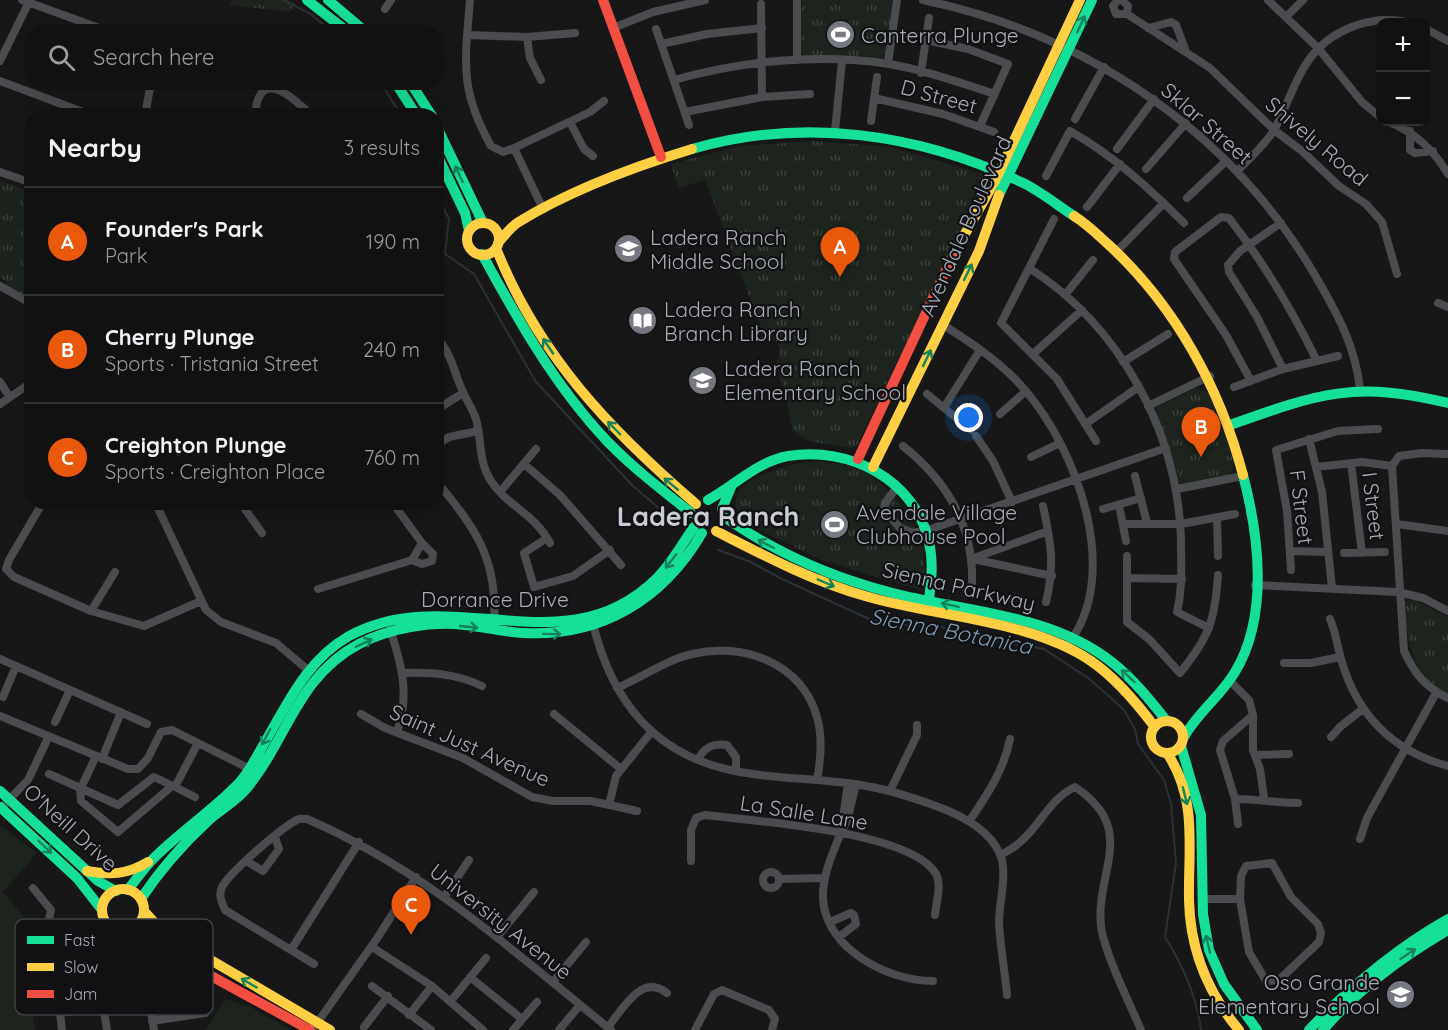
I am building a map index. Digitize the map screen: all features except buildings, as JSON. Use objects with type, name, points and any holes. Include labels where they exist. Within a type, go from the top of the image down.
[{"type":"street","points":[[307,0],[338,24]]},
{"type":"street","points":[[328,0],[356,24]]},
{"type":"street","points":[[385,9],[391,0]]},
{"type":"street","points":[[470,0],[465,76],[471,102],[491,146],[503,152],[590,112],[604,101]]},
{"type":"street","points":[[603,0],[661,157]]},
{"type":"street","points":[[613,28],[653,12],[705,0]]},
{"type":"street","points":[[797,0],[797,60]]},
{"type":"street","points":[[888,64],[897,0]]},
{"type":"street","name":"Sklar Street","points":[[923,0],[963,4],[1069,49],[1104,67],[1186,123],[1237,171],[1299,247],[1352,344],[1360,390]]},
{"type":"street","name":"Avendale Boulevard","points":[[873,467],[979,250],[1003,174],[1058,45],[1080,0]]},
{"type":"street","name":"Avendale Boulevard","points":[[858,459],[961,238],[1003,174],[1069,49],[1092,0]]},
{"type":"street","name":"Shively Road","points":[[1127,14],[1128,6],[1120,0],[1114,3],[1114,12],[1119,15],[1127,14],[1210,68],[1274,130],[1302,151],[1325,174],[1366,204],[1382,222],[1397,274]]},
{"type":"street","points":[[1268,0],[1318,48],[1362,102],[1376,114]]},
{"type":"street","points":[[1286,17],[1303,0]]},
{"type":"street","points":[[0,61],[25,2],[87,24]]},
{"type":"street","points":[[761,4],[762,97]]},
{"type":"street","points":[[921,73],[929,18]]},
{"type":"street","points":[[1148,28],[1171,22],[1176,25],[1188,53]]},
{"type":"street","points":[[1237,171],[1264,145],[1274,130],[1303,69],[1318,48],[1345,29],[1376,22]]},
{"type":"street","points":[[661,44],[707,34],[762,28]]},
{"type":"street","points":[[656,29],[689,125]]},
{"type":"street","points":[[1430,32],[1448,41]]},
{"type":"street","points":[[468,35],[527,38],[575,33]]},
{"type":"street","points":[[527,38],[530,58],[540,80]]},
{"type":"street","points":[[926,40],[968,49],[1008,64],[980,126]]},
{"type":"street","points":[[674,80],[712,70],[761,63],[797,60],[842,61],[888,64],[995,94]]},
{"type":"street","points":[[835,131],[842,61]]},
{"type":"street","points":[[1075,119],[1104,67]]},
{"type":"street","points":[[872,121],[877,77]]},
{"type":"street","points":[[0,81],[24,90]]},
{"type":"street","points":[[24,90],[72,108]]},
{"type":"street","points":[[146,108],[150,90]]},
{"type":"street","points":[[256,108],[258,98],[267,90]]},
{"type":"street","points":[[282,90],[303,108]]},
{"type":"street","points":[[400,90],[412,108]]},
{"type":"street","points":[[415,90],[427,108]]},
{"type":"street","points":[[685,111],[762,97],[810,94]]},
{"type":"street","name":"D Street","points":[[874,98],[922,108],[994,132]]},
{"type":"street","points":[[1117,149],[1154,99]]},
{"type":"street","points":[[570,122],[584,149],[593,156]]},
{"type":"street","points":[[1146,169],[1186,123]]},
{"type":"street","points":[[1399,126],[1410,131],[1433,151],[1448,174]]},
{"type":"street","points":[[482,254],[497,245],[515,224],[543,209],[661,157],[744,136],[786,132],[835,131],[866,134],[924,145],[1003,174],[1061,206],[1119,250],[1169,308],[1210,376],[1230,425],[1253,520],[1256,585],[1253,629],[1240,662],[1229,680],[1182,741],[1167,753]]},
{"type":"street","points":[[1046,176],[1070,131],[1120,164],[1164,202],[1184,223]]},
{"type":"street","points":[[1410,131],[1410,150],[1415,153],[1433,151]]},
{"type":"street","points":[[444,141],[487,224],[497,232],[497,245],[507,276],[532,322],[582,394],[693,509],[698,530],[716,531],[731,487]]},
{"type":"street","points":[[514,147],[543,209]]},
{"type":"street","points":[[1186,198],[1226,161]]},
{"type":"street","points":[[1087,207],[1120,164]]},
{"type":"street","points":[[444,170],[465,213],[469,231],[469,247],[482,254],[525,334],[598,431],[640,472],[693,509]]},
{"type":"street","points":[[0,172],[24,180]]},
{"type":"street","points":[[1119,250],[1164,202]]},
{"type":"street","points":[[1251,381],[1226,335],[1174,259],[1174,252],[1221,217],[1229,218],[1251,245],[1292,311],[1317,361]]},
{"type":"street","points":[[1054,219],[1001,323],[1057,379],[1087,423],[1096,441]]},
{"type":"street","points":[[1281,223],[1232,258],[1228,272],[1257,317],[1283,369]]},
{"type":"street","points":[[469,231],[475,225],[515,224]]},
{"type":"street","points":[[1065,295],[1093,260]]},
{"type":"street","points":[[1029,268],[1082,310],[1123,362],[1148,406],[1166,448],[1177,489],[1181,524],[1182,579],[1177,612],[1209,628]]},
{"type":"street","points":[[0,286],[24,300]]},
{"type":"street","points":[[1438,303],[1448,308]]},
{"type":"street","points":[[1033,354],[1082,310]]},
{"type":"street","points":[[943,325],[1008,371],[1026,391],[1060,443],[1077,480],[1088,522],[1093,577],[1088,607],[1081,627],[1070,642]]},
{"type":"street","points":[[1123,362],[1168,334]]},
{"type":"street","points":[[444,350],[455,367],[455,383],[475,415],[484,467],[500,492],[528,513],[548,541],[524,553],[534,587],[573,576],[610,550]]},
{"type":"street","points":[[945,406],[980,350]]},
{"type":"street","points":[[1234,387],[1283,369],[1338,356]]},
{"type":"street","points":[[1148,406],[1210,376]]},
{"type":"street","points":[[0,382],[9,396]]},
{"type":"street","points":[[0,404],[24,387]]},
{"type":"street","points":[[1087,423],[1137,388]]},
{"type":"street","points":[[1230,425],[1293,404],[1360,390],[1382,391],[1448,403]]},
{"type":"street","points":[[1000,414],[1026,391]]},
{"type":"street","points":[[444,405],[463,393]]},
{"type":"street","points":[[927,394],[945,406],[973,433],[993,461],[1012,502]]},
{"type":"street","points":[[1332,588],[1322,492],[1309,439],[1338,431],[1378,429]]},
{"type":"street","points":[[444,440],[478,431]]},
{"type":"street","name":"F Street","points":[[1291,570],[1287,511],[1276,450],[1309,439]]},
{"type":"street","points":[[1031,457],[1060,443]]},
{"type":"street","points":[[903,446],[936,476],[962,519],[973,559],[972,584]]},
{"type":"street","points":[[897,487],[885,503],[884,509],[900,528],[909,532],[928,530],[1166,448]]},
{"type":"street","points":[[500,492],[536,449]]},
{"type":"street","points":[[693,509],[731,487],[762,465],[788,456],[810,453],[858,459],[873,467],[906,495],[928,530],[933,566],[928,606]]},
{"type":"street","points":[[1448,454],[1422,453],[1399,456],[1392,466],[1397,524],[1398,592],[1404,651],[1419,678],[1436,693],[1448,698]]},
{"type":"street","points":[[1316,468],[1362,462],[1392,466]]},
{"type":"street","name":"I Street","points":[[1351,463],[1362,553]]},
{"type":"street","points":[[524,464],[560,495],[621,565]]},
{"type":"street","points":[[1136,476],[1147,523]]},
{"type":"street","points":[[1177,489],[1244,476]]},
{"type":"street","points":[[444,490],[464,514],[483,543],[491,578],[494,624]]},
{"type":"street","points":[[1103,509],[1141,498]]},
{"type":"street","name":"Sienna Parkway","points":[[708,500],[716,502],[723,513],[754,538],[803,562],[848,580],[928,606]]},
{"type":"street","points":[[1119,505],[1126,541]]},
{"type":"street","points":[[1043,506],[1053,552],[1052,576],[1046,602]]},
{"type":"street","points":[[38,510],[9,560],[6,569],[14,577],[91,611],[144,626],[201,602]]},
{"type":"street","points":[[159,510],[206,610],[221,622],[276,644],[312,672]]},
{"type":"street","points":[[246,510],[262,533]]},
{"type":"street","points":[[318,588],[344,583],[412,560],[422,564],[432,561],[433,555],[398,510]]},
{"type":"street","points":[[1124,524],[1181,524],[1235,514]]},
{"type":"street","points":[[1217,517],[1218,556]]},
{"type":"street","points":[[1397,524],[1448,531]]},
{"type":"street","name":"Dorrance Drive","points":[[494,624],[564,634],[594,628],[637,607],[672,577],[698,530]]},
{"type":"street","name":"Dorrance Drive","points":[[141,898],[172,856],[246,789],[254,771],[284,729],[290,712],[312,672],[389,627],[444,624],[559,624],[609,612],[642,591],[698,530]]},
{"type":"street","name":"Sienna Parkway","points":[[716,531],[772,560],[835,587],[928,606],[1028,621],[1123,671],[1170,721],[1181,728],[1202,825],[1202,918],[1211,958],[1228,994],[1257,1030]]},
{"type":"street","points":[[973,559],[1048,531]]},
{"type":"street","points":[[412,560],[422,543]]},
{"type":"street","points":[[1290,551],[1328,552]]},
{"type":"street","points":[[1344,553],[1385,552]]},
{"type":"street","points":[[1127,556],[1127,622],[1149,639],[1180,673],[1203,644],[1216,609],[1218,575]]},
{"type":"street","points":[[973,559],[1052,576]]},
{"type":"street","points":[[91,611],[115,572]]},
{"type":"street","points":[[1128,578],[1182,579]]},
{"type":"street","points":[[1256,585],[1398,592],[1424,598],[1448,611]]},
{"type":"street","points":[[591,617],[603,659],[629,709],[652,731],[698,759],[736,771],[852,784],[890,791],[954,812],[970,820],[1000,855],[1002,875],[999,921],[1007,995]]},
{"type":"street","points":[[1330,619],[1337,635],[1340,657],[1352,690],[1363,710],[1378,729],[1404,749],[1448,766]]},
{"type":"street","points":[[389,627],[404,673],[402,716],[397,732]]},
{"type":"street","name":"Sienna Parkway","points":[[1070,642],[1130,695],[1155,726],[1152,741],[1157,750],[1167,753],[1175,765],[1185,792],[1193,843],[1190,898],[1195,947],[1209,987],[1239,1030]]},
{"type":"street","points":[[617,688],[690,654],[728,649],[765,658],[795,681],[809,699],[817,716],[822,752],[817,780]]},
{"type":"street","points":[[1284,663],[1311,663],[1340,657]]},
{"type":"street","points":[[0,658],[147,724]]},
{"type":"street","points":[[3,697],[16,666]]},
{"type":"street","points":[[404,673],[437,673],[468,680],[482,686]]},
{"type":"street","points":[[1229,680],[1249,700],[1253,715],[1251,734],[1260,769],[1263,798]]},
{"type":"street","points":[[56,722],[70,690]]},
{"type":"street","points":[[1360,839],[1367,818],[1436,693]]},
{"type":"street","points":[[1331,737],[1341,726],[1363,710]]},
{"type":"street","points":[[1155,726],[1204,711]]},
{"type":"street","points":[[121,712],[80,790],[81,801],[118,832],[174,786],[198,743]]},
{"type":"street","name":"Saint Just Avenue","points":[[361,714],[397,732],[463,758],[532,796],[553,801],[609,805],[638,812]]},
{"type":"street","points":[[554,714],[621,769]]},
{"type":"street","points":[[1238,824],[1235,799],[1220,750],[1223,741],[1253,715]]},
{"type":"street","points":[[0,716],[48,738],[128,769],[138,769],[148,758],[161,732],[172,730],[254,771]]},
{"type":"street","points":[[890,791],[917,735],[917,725]]},
{"type":"street","points":[[609,805],[621,769],[652,731]]},
{"type":"street","points":[[1,807],[11,800],[28,780],[48,738]]},
{"type":"street","points":[[970,820],[990,791],[1007,755],[1010,739]]},
{"type":"street","points":[[698,759],[703,750],[710,745],[727,745],[736,758],[736,771]]},
{"type":"street","points":[[1255,755],[1289,754]]},
{"type":"street","name":"Dorrance Drive","points":[[128,890],[155,857],[254,771]]},
{"type":"street","points":[[49,774],[80,790],[118,805],[154,777],[195,797]]},
{"type":"street","points":[[852,784],[841,832],[824,878],[823,899],[830,922],[851,951],[863,959],[910,979],[933,981]]},
{"type":"street","points":[[1000,855],[1014,849],[1032,833],[1054,803],[1075,788],[1087,795],[1102,815],[1110,835],[1112,850],[1101,927],[1141,1030]]},
{"type":"street","name":"O'Neill Drive","points":[[0,791],[86,871],[116,891]]},
{"type":"street","points":[[1235,799],[1263,798],[1272,802],[1298,803]]},
{"type":"street","name":"O'Neill Drive","points":[[1,807],[77,878],[106,919]]},
{"type":"street","name":"La Salle Lane","points":[[691,861],[691,830],[696,818],[705,815],[863,836],[904,852],[932,867],[938,877],[935,915]]},
{"type":"street","name":"University Avenue","points":[[275,837],[299,819],[308,819],[359,842],[445,896],[498,936],[610,1029]]},
{"type":"street","points":[[246,861],[263,871],[279,849],[275,837],[246,861],[222,887],[220,897],[225,910],[314,964]]},
{"type":"street","points":[[291,951],[359,842]]},
{"type":"street","points":[[1193,843],[1196,848],[1195,889],[1206,899],[1240,899]]},
{"type":"street","points":[[86,871],[111,877],[130,874],[155,857]]},
{"type":"street","points":[[445,896],[469,860]]},
{"type":"street","points":[[1272,863],[1291,897],[1318,924],[1321,933],[1319,942],[1279,980],[1266,981],[1249,952],[1240,899],[1241,876],[1246,866],[1272,863]]},
{"type":"street","points":[[314,1027],[372,947],[416,877]]},
{"type":"street","points":[[779,879],[824,878]]},
{"type":"street","points":[[33,888],[51,910],[49,919]]},
{"type":"street","name":"O'Neill Drive","points":[[103,914],[107,898],[116,891],[128,890],[141,898]]},
{"type":"street","points":[[498,936],[534,892]]},
{"type":"street","points":[[141,898],[144,911],[141,919]]},
{"type":"street","name":"O'Neill Drive","points":[[144,911],[151,919]]},
{"type":"street","points":[[102,919],[103,914]]},
{"type":"street","points":[[830,922],[845,914],[854,915],[856,924],[839,937]]},
{"type":"street","points":[[1309,1030],[1364,973],[1406,941],[1448,919]]},
{"type":"street","points":[[1323,1030],[1371,981],[1410,952],[1448,930]]},
{"type":"street","points":[[553,982],[586,942]]},
{"type":"street","points":[[372,947],[432,986],[483,1030]]},
{"type":"street","points":[[450,1002],[486,958]]},
{"type":"street","name":"O'Neill Drive","points":[[213,963],[314,1027]]},
{"type":"street","name":"O'Neill Drive","points":[[213,976],[314,1027],[330,1030]]},
{"type":"street","points":[[470,977],[522,1019]]},
{"type":"street","points":[[610,1029],[639,990],[648,985],[659,986],[668,993]]},
{"type":"street","points":[[372,986],[430,1030]]},
{"type":"street","points":[[409,1016],[432,986]]},
{"type":"street","points":[[695,1030],[714,994],[722,990],[769,1010],[775,1019],[772,1030]]},
{"type":"street","points":[[364,1027],[388,996]]},
{"type":"street","points":[[513,1030],[537,1002]]},
{"type":"street","points":[[559,1030],[580,1005]]},
{"type":"street","points":[[60,1015],[62,1030]]},
{"type":"street","points":[[105,1015],[107,1030]]},
{"type":"street","points":[[151,1015],[154,1030]]},
{"type":"street","points":[[152,1021],[192,1015]]},
{"type":"green space","points":[[232,0],[288,0],[295,3],[290,12],[230,5]]},
{"type":"green space","points":[[802,0],[892,0],[888,61],[798,56]]},
{"type":"green space","points":[[813,141],[891,147],[986,175],[988,182],[969,215],[857,445],[853,448],[808,441],[792,430],[785,390],[775,364],[779,358],[779,346],[774,340],[765,338],[705,180],[678,188],[671,164],[740,146]]},
{"type":"green space","points":[[0,181],[24,189],[24,300],[4,288],[7,282],[0,277]]},
{"type":"green space","points":[[1197,388],[1209,393],[1234,463],[1233,469],[1223,478],[1181,483],[1177,482],[1178,474],[1156,412],[1159,406]]},
{"type":"green space","points":[[805,462],[833,463],[854,467],[875,479],[901,505],[919,538],[924,556],[924,573],[920,590],[821,560],[745,523],[736,510],[736,498],[741,488],[765,473]]},
{"type":"green space","points":[[1412,599],[1448,617],[1448,694],[1426,677],[1413,655],[1409,643],[1404,602]]},
{"type":"green space","points":[[0,825],[37,853],[3,892],[26,919],[15,919],[15,1015],[33,1015],[35,1030],[0,1030]]},
{"type":"green space","points":[[225,999],[251,1007],[291,1030],[206,1030]]},
{"type":"shaded area","name":"Avendale Village Clubhouse Pool","points":[[839,510],[843,511],[845,519],[849,521],[842,537],[821,527],[829,512],[833,514]]},
{"type":"waterway","name":"Sienna Botanica","points":[[283,0],[309,13],[323,24]]},
{"type":"waterway","name":"Sienna Botanica","points":[[385,90],[397,108]]},
{"type":"waterway","name":"Sienna Botanica","points":[[444,209],[449,219],[445,254],[474,274],[536,382],[633,486],[674,521]]},
{"type":"waterway","name":"Sienna Botanica","points":[[718,550],[751,562],[871,620],[889,624],[937,626],[993,640],[1044,649],[1088,678],[1124,710],[1135,729],[1138,744],[1164,780],[1171,803],[1176,863],[1165,937],[1188,982],[1201,1030]]},
{"type":"traffic: fast","points":[[307,0],[338,24]]},
{"type":"traffic: fast","points":[[328,0],[356,24]]},
{"type":"traffic: fast","points":[[999,195],[1092,0]]},
{"type":"traffic: fast","points":[[400,90],[412,108]]},
{"type":"traffic: fast","points":[[415,90],[427,108]]},
{"type":"traffic: fast","points":[[692,149],[734,139],[817,132],[859,135],[900,142],[982,165],[1041,193],[1074,216]]},
{"type":"traffic: fast","points":[[444,142],[483,223]]},
{"type":"traffic: fast","points":[[444,170],[465,213],[469,231]]},
{"type":"traffic: fast","points":[[482,254],[538,352],[588,420],[627,460],[691,513]]},
{"type":"traffic: fast","points":[[1230,425],[1288,405],[1337,394],[1387,392],[1448,403]]},
{"type":"traffic: fast","points":[[708,500],[756,468],[788,456],[811,454],[834,456],[856,462],[894,484],[910,501],[921,520],[929,542],[931,558],[928,606]]},
{"type":"traffic: fast","points":[[1184,737],[1195,720],[1235,672],[1246,650],[1253,626],[1258,575],[1253,524],[1243,475]]},
{"type":"traffic: fast","points":[[722,509],[731,487]]},
{"type":"traffic: fast","points":[[724,517],[783,552],[846,579],[917,599],[1005,616],[1034,624],[1089,646],[1135,683],[1166,720]]},
{"type":"traffic: fast","points":[[128,890],[153,859],[239,783],[308,672],[320,658],[349,636],[388,621],[428,616],[546,622],[584,618],[621,605],[657,578],[694,527]]},
{"type":"traffic: fast","points":[[141,899],[190,838],[247,788],[261,769],[307,691],[321,673],[359,644],[397,630],[424,625],[452,624],[523,633],[551,633],[604,621],[627,610],[649,595],[669,577],[702,533]]},
{"type":"traffic: fast","points":[[1181,746],[1201,815],[1203,914],[1209,950],[1224,984],[1257,1030]]},
{"type":"traffic: fast","points":[[0,791],[98,881],[116,891]]},
{"type":"traffic: fast","points":[[0,807],[77,878],[102,910]]},
{"type":"traffic: fast","points":[[1309,1030],[1374,969],[1448,919]]},
{"type":"traffic: fast","points":[[1323,1030],[1366,987],[1448,930]]},
{"type":"traffic: slow","points":[[952,257],[996,179],[1080,0]]},
{"type":"traffic: slow","points":[[498,243],[517,223],[558,200],[625,172],[692,149]]},
{"type":"traffic: slow","points":[[873,467],[979,251],[999,195]]},
{"type":"traffic: slow","points":[[1074,216],[1097,234],[1133,269],[1175,322],[1193,351],[1222,411],[1243,475]]},
{"type":"traffic: slow","points":[[483,223],[494,228],[499,239],[494,250],[483,255],[472,250],[467,239],[472,228],[483,223]]},
{"type":"traffic: slow","points":[[496,248],[513,287],[555,357],[606,419],[634,448],[696,504]]},
{"type":"traffic: slow","points":[[716,531],[789,567],[845,590],[893,603],[1012,628],[1067,647],[1109,675],[1133,699],[1154,726]]},
{"type":"traffic: slow","points":[[1167,721],[1178,726],[1183,737],[1178,748],[1167,753],[1156,748],[1151,737],[1156,726],[1167,721]]},
{"type":"traffic: slow","points":[[1167,753],[1177,770],[1187,806],[1190,843],[1190,918],[1197,953],[1218,1001],[1239,1030]]},
{"type":"traffic: slow","points":[[87,871],[118,873],[148,862]]},
{"type":"traffic: slow","points":[[105,919],[102,910],[108,895],[123,889],[138,895],[144,910]]},
{"type":"traffic: slow","points":[[141,919],[144,910]]},
{"type":"traffic: slow","points":[[144,911],[151,919]]},
{"type":"traffic: slow","points":[[213,961],[330,1030]]},
{"type":"traffic: jam","points":[[603,0],[661,157]]},
{"type":"traffic: jam","points":[[858,459],[952,257]]},
{"type":"traffic: jam","points":[[213,977],[310,1030]]},
{"type":"place","name":"Canterra Plunge","points":[[840,35]]},
{"type":"place","name":"Ladera Ranch Middle School","points":[[629,249]]},
{"type":"place","name":"Founder's Park","points":[[840,277]]},
{"type":"place","name":"Ladera Ranch Branch Library","points":[[643,321]]},
{"type":"place","name":"Ladera Ranch Elementary School","points":[[703,380]]},
{"type":"place","name":"Cherry Plunge","points":[[1201,457]]},
{"type":"place","name":"Avendale Village Clubhouse Pool","points":[[835,524]]},
{"type":"place","name":"Creighton Plunge","points":[[411,935]]},
{"type":"place","name":"Oso Grande Elementary School","points":[[1401,994]]},
{"type":"district","name":"Ladera Ranch","points":[[708,516]]}]
